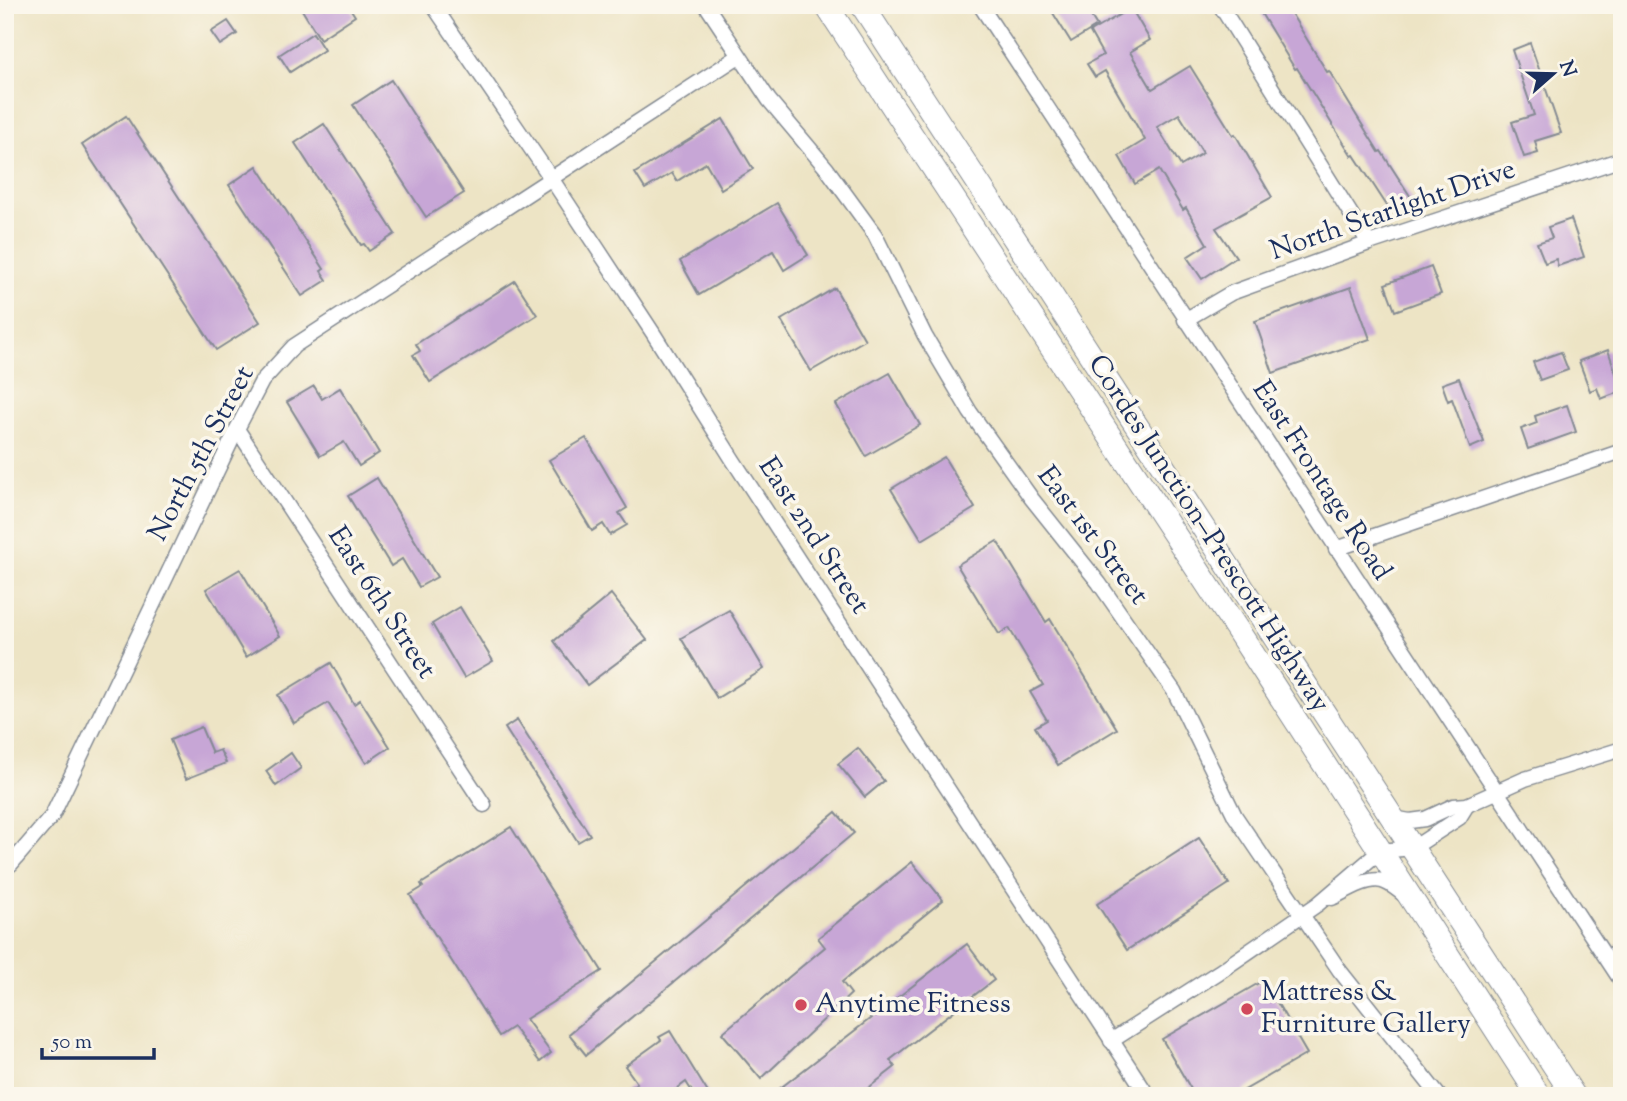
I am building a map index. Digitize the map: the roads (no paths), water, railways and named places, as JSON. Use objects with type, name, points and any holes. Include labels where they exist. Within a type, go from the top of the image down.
[{"type":"main road","name":"Cordes Junction–Prescott Highway","points":[[826,5],[1238,631],[1539,1096]]},
{"type":"main road","name":"Cordes Junction–Prescott Highway","points":[[862,5],[1574,1096]]},
{"type":"street","name":"East 2nd Street","points":[[433,5],[551,178],[1148,1096]]},
{"type":"street","name":"East 1st Street","points":[[706,5],[769,100],[827,169],[875,235],[925,336],[970,412],[1032,499],[1100,583],[1174,691],[1235,816],[1340,971],[1439,1096]]},
{"type":"street","name":"East Frontage Road","points":[[980,5],[1622,982]]},
{"type":"street","points":[[1220,5],[1369,243]]},
{"type":"street","name":"North 5th Street","points":[[5,868],[52,816],[237,429],[262,381],[293,346],[739,56]]},
{"type":"street","name":"North Starlight Drive","points":[[1185,320],[1231,293],[1369,243],[1622,159]]},
{"type":"street","name":"East 6th Street","points":[[237,429],[484,805]]},
{"type":"street","points":[[1336,549],[1622,451]]},
{"type":"street","points":[[1393,818],[1410,821],[1425,819],[1453,807],[1467,805],[1525,779],[1622,749]]},
{"type":"street","points":[[1111,1041],[1303,915],[1380,851],[1413,848],[1459,818],[1467,805]]},
{"type":"street","points":[[1318,904],[1369,881],[1378,880],[1386,882],[1411,900]]},
{"type":"place","name":"Anytime Fitness","points":[[801,1005]]},
{"type":"place","name":"Mattress & Furniture Gallery","points":[[1247,1009]]}]
